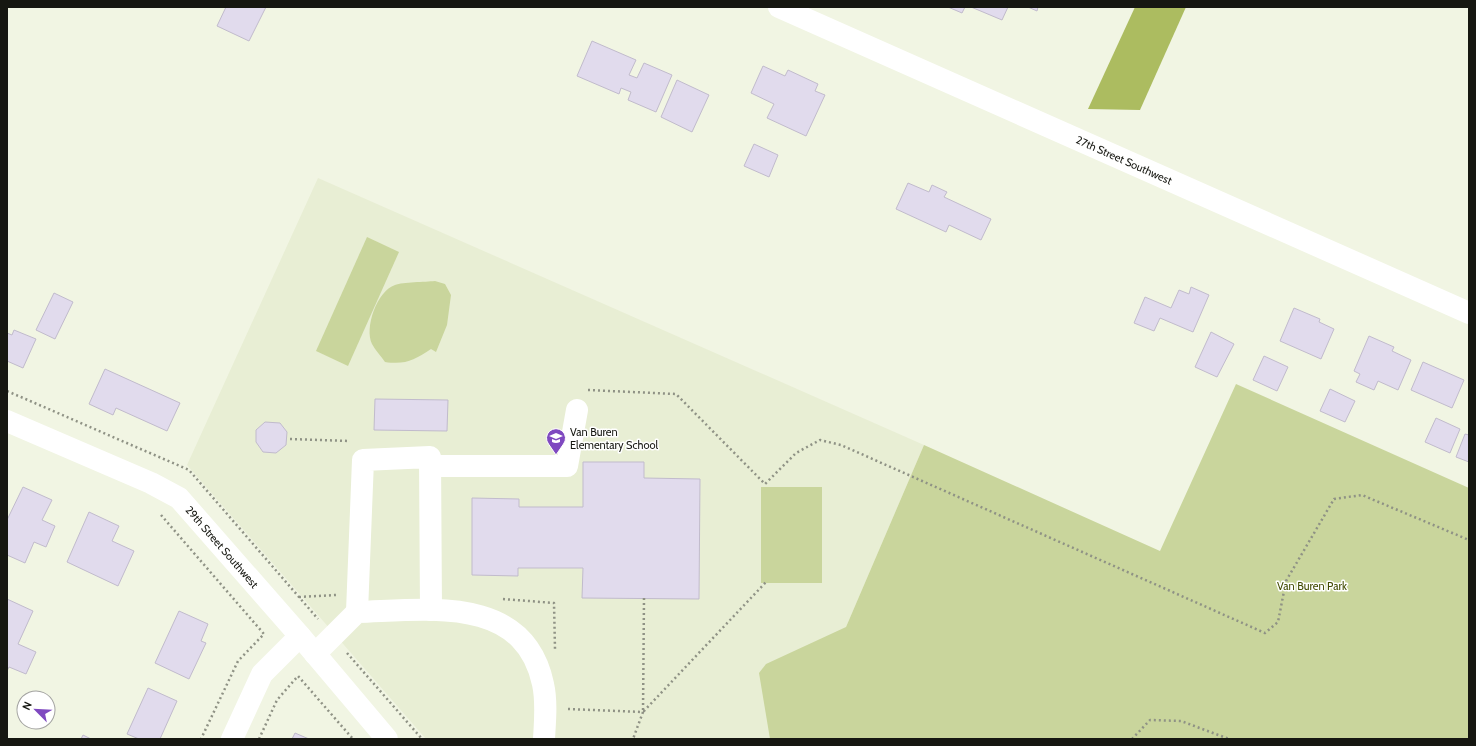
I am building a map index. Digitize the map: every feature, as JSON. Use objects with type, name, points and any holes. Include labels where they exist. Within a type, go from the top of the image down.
[{"type":"street","name":"27th Street Southwest","points":[[779,7],[1469,313]]},
{"type":"street","points":[[430,466],[567,466],[577,410]]},
{"type":"street","name":"29th Street Southwest","points":[[7,421],[151,483],[179,498],[300,636],[387,739]]},
{"type":"street","points":[[315,654],[357,612],[363,460],[430,457],[431,610]]},
{"type":"street","points":[[357,612],[431,610],[469,613],[486,617],[502,624],[518,635],[529,648],[538,666],[543,685],[545,714],[544,739]]},
{"type":"street","points":[[232,739],[262,674],[300,636]]},
{"type":"path","points":[[577,410],[582,389],[676,394],[765,484],[796,453],[820,440],[841,445],[1265,633],[1278,622],[1286,582],[1334,499],[1362,495],[1469,540]]},
{"type":"path","points":[[159,513],[264,634],[238,661],[201,739]]},
{"type":"path","points":[[565,708],[643,712],[767,581]]},
{"type":"path","points":[[299,597],[337,595]]},
{"type":"path","points":[[633,739],[643,712],[644,598]]},
{"type":"path","points":[[500,599],[554,603],[556,655]]},
{"type":"path","points":[[259,739],[277,700],[298,676],[353,739]]},
{"type":"path","points":[[1132,739],[1150,720],[1181,721],[1229,739]]},
{"type":"shaded area","name":"Van Buren Elementary School","points":[[318,178],[924,445],[798,739],[426,739],[187,465]]},
{"type":"green space","points":[[1135,7],[1186,7],[1140,110],[1088,109]]},
{"type":"green space","points":[[367,237],[399,252],[348,366],[316,351]]},
{"type":"green space","points":[[435,281],[445,284],[451,295],[447,325],[436,352],[431,349],[410,361],[399,363],[385,362],[373,346],[370,337],[371,320],[378,302],[383,294],[395,285]]},
{"type":"green space","name":"Van Buren Park","points":[[1236,384],[1469,488],[1469,739],[770,739],[759,673],[766,664],[846,627],[924,445],[1160,551]]},
{"type":"green space","points":[[761,487],[822,487],[822,583],[761,583]]},
{"type":"building","points":[[226,7],[266,7],[249,41],[217,26]]},
{"type":"building","points":[[948,7],[965,7],[962,13]]},
{"type":"building","points":[[971,7],[1008,7],[1002,20]]},
{"type":"building","points":[[1028,7],[1038,7],[1037,11]]},
{"type":"building","points":[[592,41],[636,60],[629,75],[637,78],[644,63],[672,75],[656,112],[628,100],[631,92],[621,88],[619,94],[577,76]]},
{"type":"building","points":[[763,66],[785,76],[788,70],[818,84],[815,91],[825,95],[806,136],[767,118],[774,104],[751,93]]},
{"type":"building","points":[[677,80],[709,95],[692,132],[661,117]]},
{"type":"building","points":[[754,144],[778,155],[769,177],[744,166]]},
{"type":"building","points":[[908,183],[929,192],[932,185],[947,192],[944,197],[991,219],[981,240],[949,225],[946,232],[896,209]]},
{"type":"building","points":[[1191,287],[1209,295],[1193,332],[1160,318],[1154,331],[1134,323],[1145,297],[1171,308],[1179,290],[1189,294]]},
{"type":"building","points":[[54,293],[73,302],[55,339],[36,330]]},
{"type":"building","points":[[1294,308],[1320,319],[1319,322],[1334,329],[1321,359],[1280,341]]},
{"type":"building","points":[[14,330],[36,339],[23,368],[7,361],[7,333],[12,335]]},
{"type":"building","points":[[1211,332],[1234,344],[1217,377],[1195,367]]},
{"type":"building","points":[[1369,336],[1394,347],[1392,351],[1411,360],[1398,390],[1378,381],[1374,390],[1356,382],[1360,374],[1354,371]]},
{"type":"building","points":[[1264,356],[1288,367],[1277,391],[1253,380]]},
{"type":"building","points":[[1423,362],[1464,380],[1452,408],[1411,390]]},
{"type":"building","points":[[105,369],[180,403],[167,431],[116,408],[113,415],[89,404]]},
{"type":"building","points":[[1330,389],[1355,401],[1345,422],[1320,411]]},
{"type":"building","points":[[375,399],[448,400],[447,431],[374,430]]},
{"type":"building","points":[[1436,418],[1460,429],[1450,453],[1425,442]]},
{"type":"building","points":[[265,422],[280,423],[287,432],[286,445],[276,453],[263,452],[256,442],[256,430]]},
{"type":"building","points":[[1465,434],[1469,435],[1469,462],[1456,457]]},
{"type":"building","points":[[583,462],[644,462],[644,478],[700,479],[699,599],[582,598],[583,568],[518,568],[518,576],[472,575],[472,498],[519,499],[519,507],[583,507]]},
{"type":"building","points":[[23,487],[52,500],[42,520],[55,526],[46,547],[34,542],[25,563],[7,555],[7,520]]},
{"type":"building","points":[[89,512],[119,526],[112,541],[134,551],[118,586],[67,562]]},
{"type":"building","points":[[7,599],[33,611],[18,644],[36,652],[26,674],[9,667],[7,671]]},
{"type":"building","points":[[179,611],[208,624],[201,641],[206,643],[189,679],[155,663]]},
{"type":"building","points":[[148,688],[177,701],[160,739],[139,739],[127,734]]},
{"type":"building","points":[[295,733],[309,739],[292,739]]},
{"type":"building","points":[[83,735],[91,739],[81,739]]},
{"type":"place","name":"Van Buren Elementary School","points":[[556,455]]}]
